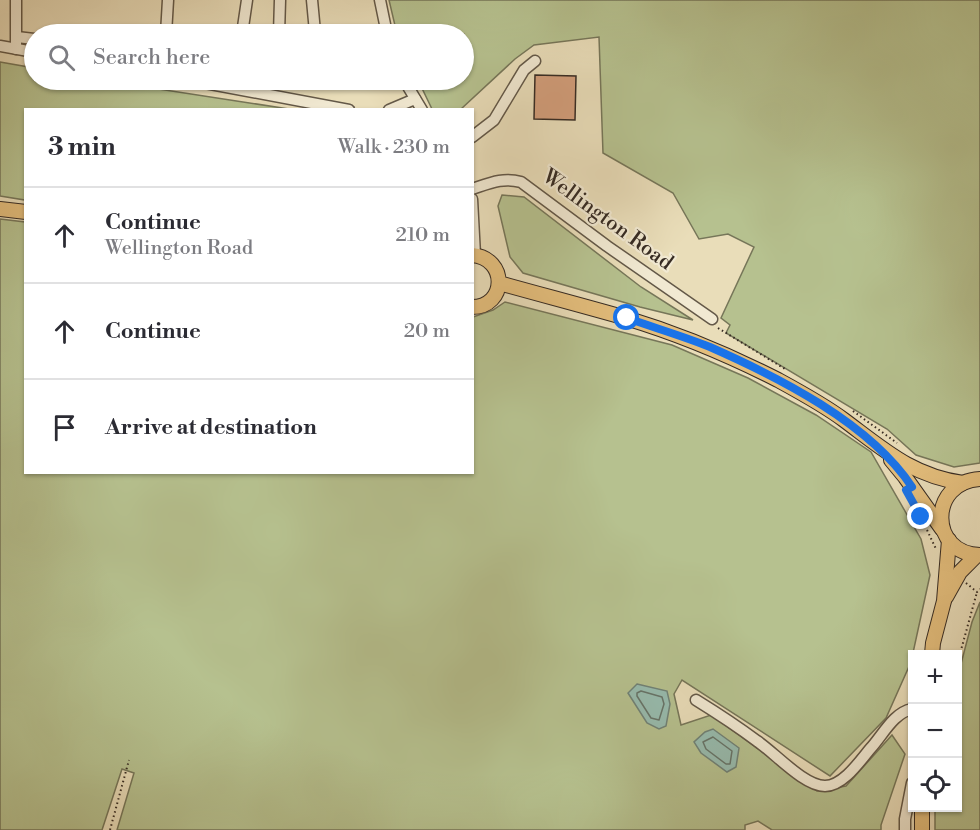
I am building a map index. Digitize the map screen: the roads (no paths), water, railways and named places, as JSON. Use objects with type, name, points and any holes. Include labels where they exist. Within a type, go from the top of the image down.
[{"type":"main road","points":[[0,208],[24,212]]},
{"type":"main road","points":[[474,255],[483,257],[495,267],[499,283],[492,299],[485,304],[474,307]]},
{"type":"main road","points":[[499,283],[627,318],[709,347],[842,418],[882,450],[913,469],[931,476],[963,483]]},
{"type":"main road","points":[[882,450],[905,477],[956,548],[978,555]]},
{"type":"main road","points":[[932,650],[944,601],[946,535],[941,520],[942,508],[953,489],[963,483],[980,479]]},
{"type":"main road","points":[[944,601],[960,572],[978,555]]},
{"type":"main road","points":[[922,812],[922,830]]},
{"type":"street","points":[[16,0],[16,49]]},
{"type":"street","points":[[167,24],[168,0]]},
{"type":"street","points":[[279,24],[280,0]]},
{"type":"street","points":[[312,0],[314,24]]},
{"type":"street","points":[[380,0],[385,24]]},
{"type":"street","points":[[243,24],[246,4]]},
{"type":"street","points":[[17,36],[24,37]]},
{"type":"street","points":[[0,46],[24,50]]},
{"type":"street","points":[[474,135],[494,120],[524,70],[535,61]]},
{"type":"street","points":[[242,90],[338,108]]},
{"type":"street","points":[[410,90],[421,108]]},
{"type":"street","points":[[394,108],[415,99]]},
{"type":"street","name":"Wellington Road","points":[[474,188],[509,179],[521,182],[607,246],[712,319]]},
{"type":"street","points":[[696,700],[759,741],[812,782],[826,786],[839,782],[900,713],[908,710]]},
{"type":"street","points":[[905,830],[908,804]]},
{"type":"water","points":[[637,684],[667,691],[670,704],[666,726],[659,729],[647,723],[628,693]]},
{"type":"water","points":[[713,729],[739,748],[736,767],[727,772],[701,753],[694,742],[705,732]]}]
